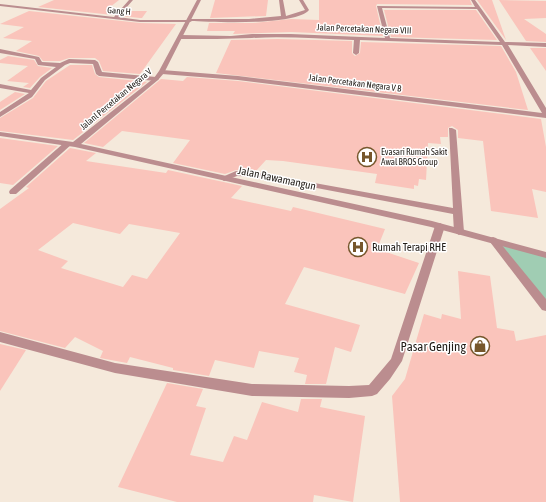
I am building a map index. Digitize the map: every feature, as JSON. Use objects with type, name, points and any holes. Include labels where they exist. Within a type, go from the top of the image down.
[{"type":"street","points":[[114,18],[131,0]]},
{"type":"street","name":"Jalanl Percetakan Negara V","points":[[13,192],[156,79],[162,72],[199,0]]},
{"type":"street","points":[[281,0],[284,18]]},
{"type":"street","name":"Gang H","points":[[1,5],[114,18],[140,20],[190,20],[284,18],[305,12],[306,10],[301,0]]},
{"type":"street","points":[[380,0],[383,6]]},
{"type":"street","points":[[473,0],[504,44],[546,115]]},
{"type":"street","points":[[388,40],[378,8],[383,6],[479,8]]},
{"type":"street","name":"Jalan Percetakan Negara VIII","points":[[181,37],[231,38],[270,35],[546,45]]},
{"type":"street","points":[[356,53],[357,38]]},
{"type":"street","points":[[0,51],[37,58],[40,64],[62,65]]},
{"type":"street","points":[[0,115],[30,96],[43,79],[69,61],[94,62],[99,74],[156,79]]},
{"type":"street","name":"Jalan Percetakan Negara V B","points":[[162,72],[238,78],[546,115]]},
{"type":"street","points":[[0,86],[32,92]]},
{"type":"street","points":[[452,130],[459,232]]},
{"type":"street","name":"Jalan Rawamangun","points":[[0,134],[71,145],[224,178],[440,226],[546,255]]},
{"type":"street","points":[[224,178],[236,173],[259,175],[457,212]]},
{"type":"street","points":[[0,337],[115,368],[252,390],[349,392],[372,390],[386,376],[396,361],[440,226]]},
{"type":"street","points":[[493,240],[546,307]]},
{"type":"green space","points":[[493,240],[546,255],[546,308]]},
{"type":"building","points":[[54,0],[119,0],[105,11],[117,11],[113,15],[38,7]]},
{"type":"building","points":[[215,0],[268,0],[266,16],[210,18]]},
{"type":"building","points":[[319,0],[470,0],[472,5],[377,4],[376,6],[383,36],[291,32],[233,34],[235,31],[207,31],[209,23],[253,23],[291,19],[319,20]]},
{"type":"building","points":[[477,0],[492,0],[506,40]]},
{"type":"building","points":[[499,0],[546,1],[546,18],[524,19],[546,34],[546,42],[526,41]]},
{"type":"building","points":[[384,10],[476,10],[497,40],[391,37]]},
{"type":"building","points":[[29,11],[140,23],[176,24],[140,74],[103,71],[99,61],[95,58],[69,58],[60,61],[43,61],[39,56],[16,51],[32,41],[3,38],[24,27],[0,24]]},
{"type":"building","points":[[125,11],[147,11],[142,18],[140,18],[121,16]]},
{"type":"building","points":[[278,39],[352,41],[352,53],[355,56],[360,53],[361,42],[501,46],[516,72],[528,110],[216,73],[231,40]]},
{"type":"building","points":[[530,48],[546,48],[546,71]]},
{"type":"building","points":[[8,56],[34,60],[38,66],[52,68],[40,77],[30,88],[23,87],[29,83],[7,81],[28,66],[0,63],[0,60]]},
{"type":"building","points":[[70,65],[92,65],[95,74],[99,77],[147,82],[73,140],[0,131],[0,118],[33,98],[46,81]]},
{"type":"building","points":[[187,77],[238,81],[541,119],[546,147],[546,192],[532,189],[538,218],[491,211],[483,141],[458,138],[458,130],[452,126],[448,128],[448,137],[440,137],[441,144],[428,143],[426,180],[419,179],[418,186],[414,185],[414,189],[375,183],[377,174],[283,161],[266,160],[256,171],[236,170],[225,174],[173,163],[190,140],[122,131],[103,147],[84,143],[161,79],[183,81]]},
{"type":"building","points":[[15,92],[25,94],[0,110],[0,102]]},
{"type":"building","points":[[0,138],[58,146],[13,185],[0,183]]},
{"type":"building","points":[[70,148],[96,153],[86,161],[166,173],[168,170],[242,186],[231,198],[291,211],[293,207],[385,229],[377,249],[419,263],[405,294],[304,267],[285,304],[360,325],[351,352],[335,347],[326,384],[305,384],[307,375],[294,372],[299,358],[259,351],[254,368],[215,360],[209,376],[173,370],[173,368],[130,357],[127,363],[100,358],[103,351],[75,337],[65,348],[0,331],[0,209],[29,188],[26,187]],"holes":[[[73,223],[120,234],[129,224],[180,233],[147,279],[132,275],[123,287],[61,268],[68,261],[38,250]]]},
{"type":"building","name":"Pasar Genjing","points":[[458,271],[490,276],[497,328],[514,331],[516,341],[546,335],[546,502],[400,502],[392,396],[405,379],[424,314],[441,319],[442,314],[461,319]]},
{"type":"building","points":[[0,344],[26,350],[0,391]]},
{"type":"building","points":[[167,383],[203,389],[196,406],[206,408],[190,455],[223,462],[234,436],[247,440],[262,402],[298,412],[301,399],[322,399],[320,407],[365,416],[353,502],[314,495],[313,502],[177,502],[118,487]]},
{"type":"place","name":"Evasari Rumah Sakit Awal BROS Group","points":[[367,157]]},
{"type":"place","name":"Rumah Terapi RHE","points":[[358,247]]},
{"type":"place","name":"Pasar Genjing","points":[[480,346]]}]
